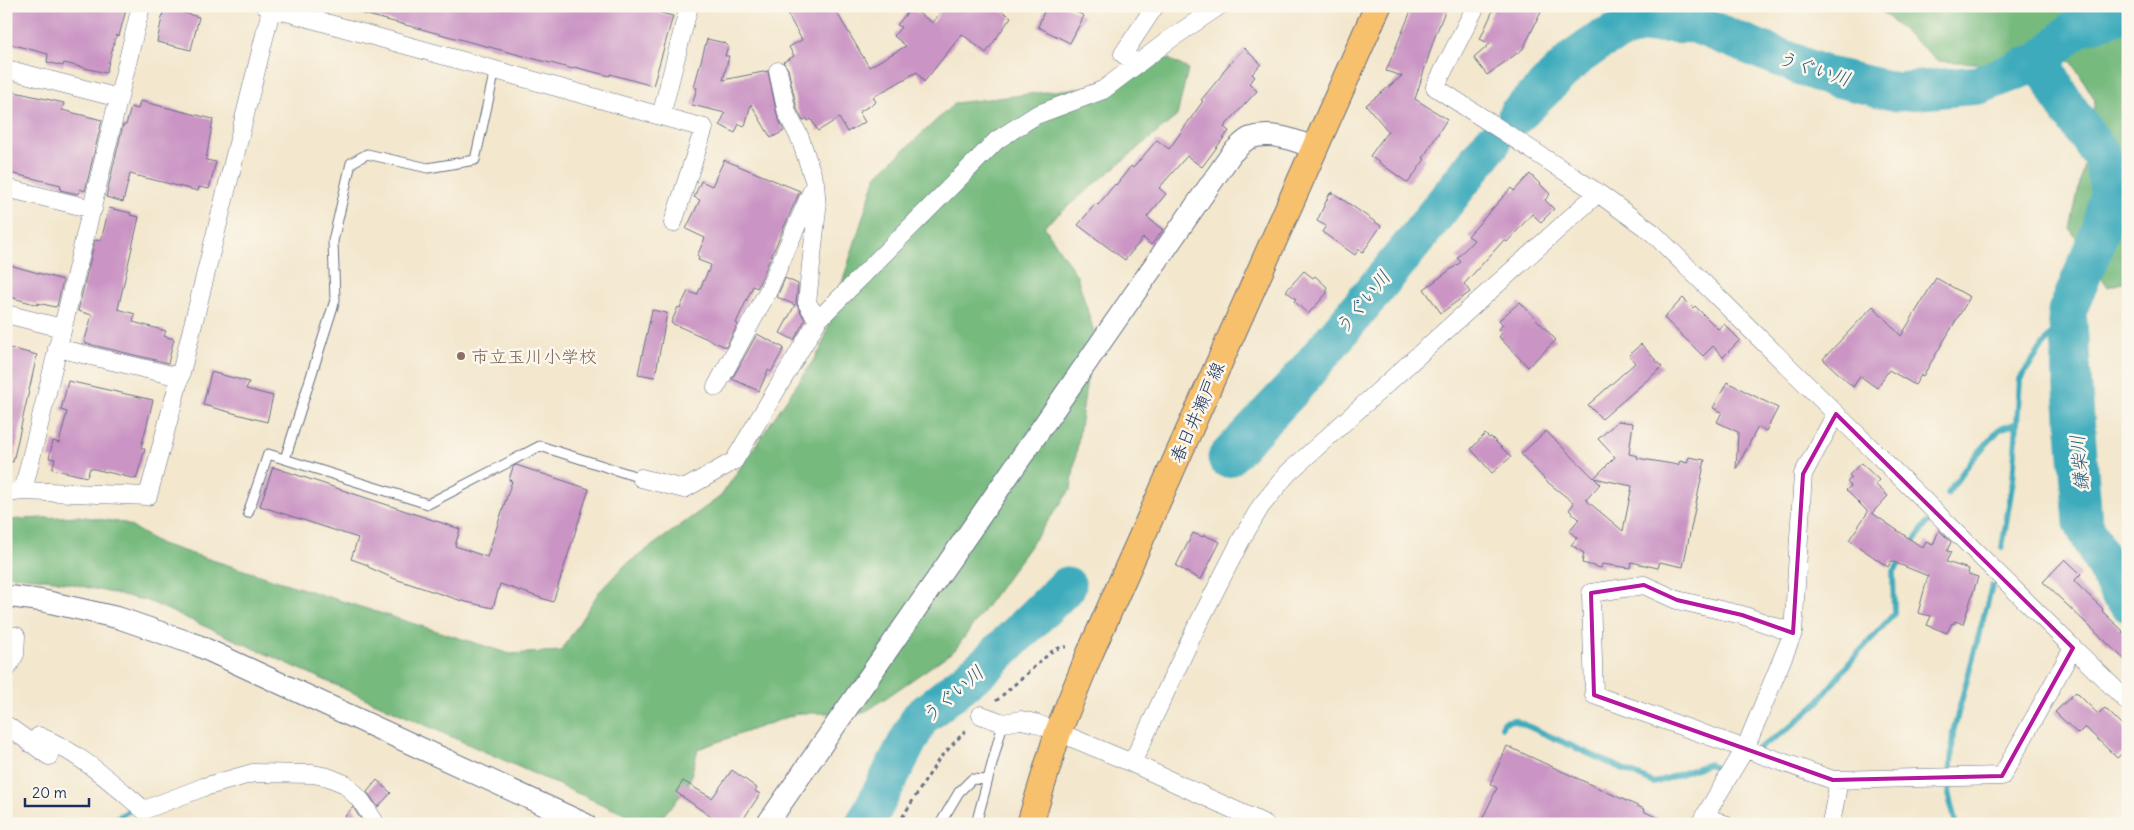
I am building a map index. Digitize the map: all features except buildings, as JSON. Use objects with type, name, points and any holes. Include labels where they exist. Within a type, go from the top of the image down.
[{"type":"main road","name":"春日井瀬戸線","points":[[1030,824],[1058,732],[1090,653],[1378,6]]},
{"type":"street","points":[[141,6],[93,209],[57,348],[15,492],[148,496],[180,377],[269,7],[704,128],[673,223]]},
{"type":"street","points":[[661,116],[689,6]]},
{"type":"street","points":[[1138,64],[1123,54],[1156,6]]},
{"type":"street","points":[[641,478],[684,489],[734,461],[818,320],[997,140],[1036,115],[1104,90],[1219,6]]},
{"type":"street","points":[[1476,6],[1435,87],[1598,193],[1653,232],[2128,702]]},
{"type":"street","points":[[6,69],[119,98]]},
{"type":"street","points":[[778,71],[788,113],[800,138],[815,183],[817,209],[808,303],[818,320]]},
{"type":"street","points":[[767,824],[1232,154],[1248,138],[1275,136],[1296,140],[1315,148]]},
{"type":"street","points":[[716,387],[768,291],[815,183]]},
{"type":"street","points":[[6,188],[93,209]]},
{"type":"street","points":[[1132,762],[1220,580],[1261,506],[1288,473],[1598,193]]},
{"type":"street","points":[[6,314],[62,328]]},
{"type":"street","points":[[57,348],[180,377]]},
{"type":"street","points":[[1724,824],[1702,820],[1745,749],[1793,633],[1803,474],[1836,414]]},
{"type":"street","points":[[1793,633],[1742,616],[1677,600],[1644,585],[1591,593],[1594,695],[1833,780],[2002,776],[2073,648]]},
{"type":"street","points":[[6,596],[44,601],[119,618],[197,645],[585,824]]},
{"type":"street","points":[[6,635],[16,636],[15,654],[6,670]]},
{"type":"street","points":[[981,715],[1003,723],[1021,720],[1058,732],[1132,762],[1265,824]]},
{"type":"street","points":[[6,725],[49,756]]},
{"type":"street","points":[[31,744],[39,736],[57,744],[103,776],[144,810],[204,787],[253,773],[313,774],[328,777],[345,784],[362,802],[376,824]]},
{"type":"street","points":[[1831,824],[1839,780]]},
{"type":"lane","points":[[285,459],[335,300],[333,241],[351,163],[367,154],[428,168],[475,160],[495,70]]},
{"type":"lane","points":[[248,513],[268,454],[428,504],[540,446],[641,478]]},
{"type":"lane","points":[[976,824],[1003,723]]},
{"type":"lane","points":[[940,824],[959,792],[972,779],[987,780]]},
{"type":"path","points":[[898,824],[939,759],[981,715],[1051,652],[1061,647],[1074,647],[1090,653]]},
{"type":"highlighted area","points":[[1836,414],[2073,648],[2002,776],[1833,780],[1594,695],[1591,593],[1644,585],[1677,600],[1742,615],[1793,633],[1803,474]]},
{"type":"green space","points":[[1878,6],[2128,6],[2128,281],[2108,287],[2070,229],[2095,100],[2072,62],[2045,54],[2007,65],[1938,61],[1879,9]]},
{"type":"green space","points":[[1161,55],[1188,69],[1177,116],[1044,226],[1077,276],[1094,332],[1071,489],[955,650],[864,713],[799,713],[698,749],[688,787],[662,817],[635,819],[148,601],[54,580],[6,575],[6,520],[78,516],[125,523],[161,544],[510,654],[561,651],[599,592],[624,566],[721,496],[821,349],[876,176],[955,103],[1087,87]]},
{"type":"waterway","name":"うぐい川","points":[[1517,115],[1574,59],[1601,40],[1627,28],[1650,23],[1695,24],[1824,75],[1897,92],[1979,85],[2041,61],[2076,28],[2128,11]]},
{"type":"waterway","name":"鎌柴川","points":[[2041,61],[2063,101],[2103,158],[2110,194],[2095,245],[2067,311],[2083,523],[2119,593],[2128,603]]},
{"type":"waterway","name":"うぐい川","points":[[1227,458],[1293,388],[1410,247],[1492,142]]},
{"type":"waterway","points":[[2002,548],[2013,480],[2020,379],[2067,311]]},
{"type":"waterway","points":[[1947,494],[1970,462],[2000,429],[2017,423]]},
{"type":"waterway","points":[[1910,547],[1927,523]]},
{"type":"waterway","points":[[1756,750],[1788,729],[1817,703],[1851,661],[1894,614],[1893,573],[1903,557]]},
{"type":"waterway","name":"うぐい川","points":[[865,824],[920,718],[987,664],[1067,586]]},
{"type":"waterway","points":[[1956,824],[1949,797],[1953,732],[1992,586]]},
{"type":"waterway","points":[[1502,727],[1504,722],[1514,720],[1654,783],[1709,764],[1723,770],[1728,767]]},
{"type":"waterway","points":[[106,824],[132,809],[128,806]]},
{"type":"place","name":"市立玉川小学校","points":[[461,356]]}]
